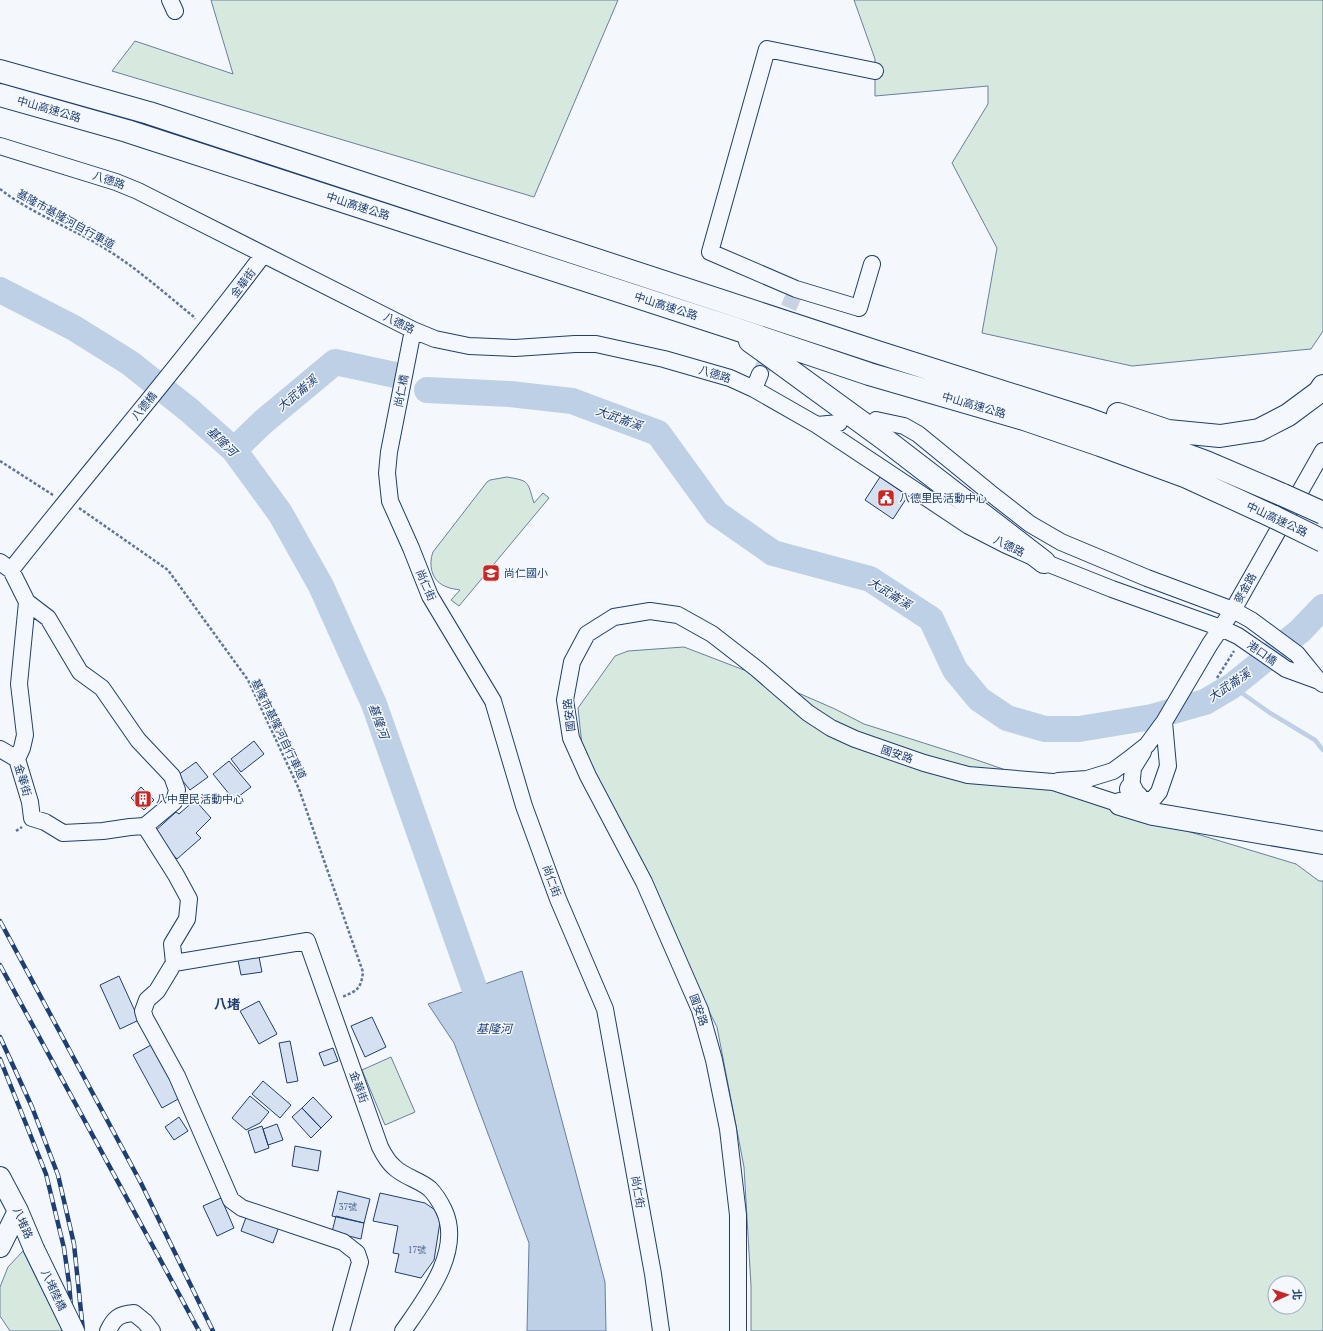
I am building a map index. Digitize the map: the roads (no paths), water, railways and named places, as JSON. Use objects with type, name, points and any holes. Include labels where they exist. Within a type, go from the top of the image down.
[{"type":"highway","name":"中山高速公路","points":[[0,71],[149,113],[877,352],[1088,419],[1287,490],[1323,514]]},
{"type":"highway","name":"中山高速公路","points":[[0,95],[134,134],[733,328],[869,374],[1024,419],[1187,477],[1323,541]]},
{"type":"highway","points":[[733,328],[884,438],[1044,562]]},
{"type":"highway","points":[[877,352],[919,358],[983,371],[1168,431],[1220,436],[1260,430],[1288,415],[1318,392],[1323,386]]},
{"type":"highway","points":[[1287,490],[1323,499]]},
{"type":"highway","points":[[1139,802],[1323,843]]},
{"type":"main road","name":"八堵路","points":[[0,1177],[18,1211],[34,1249]]},
{"type":"main road","points":[[0,1247],[18,1211]]},
{"type":"main road","name":"八堵陸橋","points":[[34,1249],[74,1331]]},
{"type":"street","points":[[872,264],[859,308],[795,292],[710,252],[767,49],[875,71]]},
{"type":"street","name":"八德路","points":[[0,146],[116,182],[138,191],[413,330],[435,339],[469,346],[515,348],[596,344],[664,359],[730,378],[754,389],[817,425],[970,526],[1004,544],[1044,562],[1112,589],[1221,628]]},
{"type":"street","name":"金華街","points":[[222,310],[264,255]]},
{"type":"street","name":"八德橋","points":[[5,566],[66,501],[222,310]]},
{"type":"street","name":"尚仁橋","points":[[389,452],[413,330]]},
{"type":"street","points":[[754,389],[760,374]]},
{"type":"street","points":[[876,420],[904,426],[918,434],[1024,519],[1061,542],[1125,569],[1233,610]]},
{"type":"street","points":[[817,425],[839,423]]},
{"type":"street","name":"麥金路","points":[[1053,782],[1087,779],[1113,771],[1147,745],[1164,722],[1210,644],[1233,610],[1323,451]]},
{"type":"street","name":"尚仁街","points":[[389,452],[387,473],[390,501],[430,596],[493,701],[524,806],[558,899],[605,1009],[653,1274],[661,1331]]},
{"type":"street","points":[[5,566],[27,602],[48,618],[80,672],[102,688],[138,740],[172,776],[177,790],[174,802],[144,826],[176,875],[189,899],[187,919],[172,944],[174,963],[158,991],[147,1000],[143,1010],[145,1018],[177,1076],[231,1200],[242,1208],[343,1242],[357,1253],[360,1262],[341,1331]]},
{"type":"street","name":"金華街","points":[[27,602],[19,684],[24,734],[22,748],[17,759],[30,802],[32,818],[45,822],[63,833],[103,831],[144,826]]},
{"type":"street","name":"港口橋","points":[[1233,610],[1251,620],[1297,654],[1321,682]]},
{"type":"street","name":"國安路","points":[[738,1331],[738,1215],[730,1145],[714,1060],[700,1010],[644,882],[588,776],[571,738],[565,700],[572,662],[587,634],[614,617],[650,611],[678,615],[712,634],[757,669],[808,713],[830,728],[855,740],[924,764],[968,774],[1053,782],[1139,802]]},
{"type":"street","name":"港口橋","points":[[1221,628],[1238,641],[1286,669],[1321,682]]},
{"type":"street","points":[[1147,745],[1133,768],[1139,802],[1159,792],[1168,766],[1164,722]]},
{"type":"street","points":[[0,749],[17,759]]},
{"type":"street","name":"金華街","points":[[174,963],[307,941],[378,1140],[387,1159],[395,1168],[431,1190],[440,1201],[448,1222],[449,1242],[446,1258],[441,1271],[403,1331]]},
{"type":"street","points":[[108,1331],[113,1320],[124,1313],[134,1313],[145,1322],[152,1331]]},
{"type":"water","name":"基隆河","points":[[522,971],[605,1282],[606,1331],[527,1331],[529,1243],[454,1043],[428,1004]]},
{"type":"waterway","name":"基隆河","points":[[0,290],[74,328],[130,363],[189,410],[234,450],[280,513],[321,586],[374,704],[486,1021]]},
{"type":"waterway","name":"大武崙溪","points":[[234,450],[263,422],[335,362],[395,375]]},
{"type":"waterway","name":"大武崙溪","points":[[427,390],[510,394],[572,401],[658,433],[716,513],[773,553],[870,579],[931,619],[955,670],[979,699],[1007,718],[1045,729],[1079,729],[1152,717],[1205,702],[1232,686],[1300,631],[1323,607]]},
{"type":"waterway","points":[[1232,686],[1270,713],[1315,740],[1323,750]]},
{"type":"tunnel","points":[[760,374],[794,295]]},
{"type":"railway","points":[[0,921],[141,1183],[213,1331]]},
{"type":"railway","points":[[0,965],[199,1331]]},
{"type":"railway","points":[[0,1037],[32,1107],[58,1175],[74,1244],[83,1331]]},
{"type":"railway","points":[[0,1059],[46,1174],[64,1248],[73,1331]]},
{"type":"place","name":"八德里民活動中心","points":[[886,498]]},
{"type":"place","name":"尚仁國小","points":[[491,573]]},
{"type":"place","name":"八中里民活動中心","points":[[143,799]]},
{"type":"district","name":"八堵","points":[[227,1004]]}]
